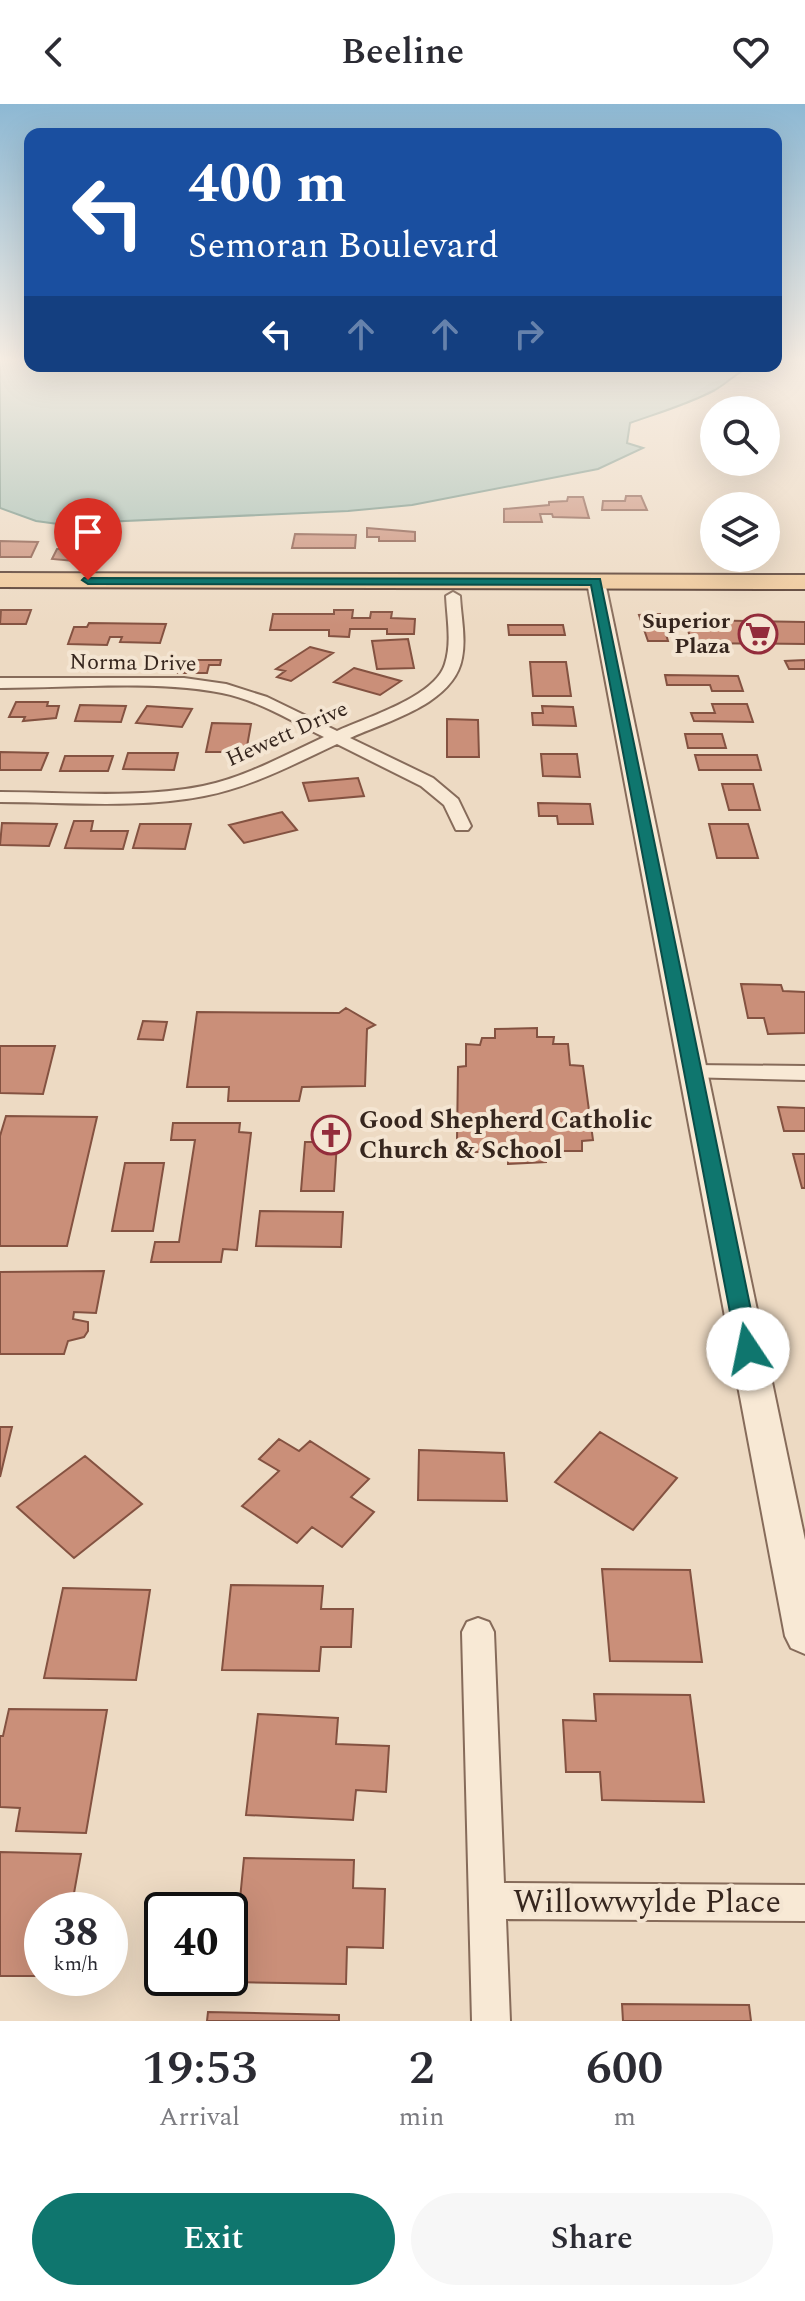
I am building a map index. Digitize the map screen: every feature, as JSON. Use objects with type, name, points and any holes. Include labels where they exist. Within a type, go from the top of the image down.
[{"type":"main road","points":[[0,580],[598,589],[805,597]]},
{"type":"main road","points":[[0,595],[453,596],[805,582]]},
{"type":"street","points":[[598,589],[805,1636]]},
{"type":"street","name":"Hewett Drive","points":[[0,797],[159,797],[204,791],[244,780],[423,698],[442,686],[454,670],[453,596]]},
{"type":"street","name":"Norma Drive","points":[[0,683],[184,683],[226,689],[261,700],[427,782],[452,803],[462,826]]},
{"type":"street","points":[[692,1072],[805,1073]]},
{"type":"street","points":[[478,1632],[491,2021]]},
{"type":"street","name":"Willowwylde Place","points":[[488,1901],[805,1903]]},
{"type":"shaded area","points":[[0,446],[643,448],[598,469],[412,505],[348,511],[58,524],[36,521],[0,508]]},
{"type":"building","points":[[626,496],[641,496],[647,510],[602,510],[603,501],[625,501]]},
{"type":"building","points":[[568,497],[583,497],[589,518],[540,514],[542,522],[504,522],[504,509],[549,505],[549,502],[567,501]]},
{"type":"building","points":[[367,528],[415,532],[415,541],[379,541],[379,537],[367,537]]},
{"type":"building","points":[[295,534],[356,535],[355,548],[292,548]]},
{"type":"building","points":[[0,541],[38,542],[31,557],[0,557]]},
{"type":"building","points":[[57,549],[93,549],[89,561],[75,561],[52,559]]},
{"type":"building","points":[[1,610],[31,610],[26,624],[0,624]]},
{"type":"building","points":[[334,610],[353,610],[352,618],[370,618],[371,612],[392,612],[391,618],[415,619],[414,634],[387,634],[387,629],[350,629],[349,637],[329,636],[329,630],[270,630],[273,614],[334,614]]},
{"type":"building","points":[[660,614],[668,641],[648,641],[639,615]]},
{"type":"building","points":[[686,620],[805,622],[805,644],[691,643]]},
{"type":"building","points":[[89,623],[166,624],[160,643],[120,642],[122,637],[110,637],[107,645],[68,644],[74,627],[87,627]]},
{"type":"building","points":[[508,625],[563,625],[565,635],[509,635]]},
{"type":"building","points":[[408,639],[414,668],[377,669],[372,641]]},
{"type":"building","points":[[310,647],[333,653],[291,681],[277,677],[285,671],[276,669]]},
{"type":"building","points":[[182,660],[221,660],[220,665],[209,665],[207,673],[178,673]]},
{"type":"building","points":[[805,660],[805,669],[789,669],[785,661]]},
{"type":"building","points":[[530,662],[566,662],[571,696],[533,696]]},
{"type":"building","points":[[354,668],[401,681],[380,695],[334,682]]},
{"type":"building","points":[[665,675],[738,676],[743,691],[712,691],[710,685],[667,685]]},
{"type":"building","points":[[16,702],[48,702],[47,706],[59,706],[56,718],[23,721],[25,717],[9,717]]},
{"type":"building","points":[[712,704],[747,704],[753,722],[694,721],[691,713],[715,713]]},
{"type":"building","points":[[80,705],[126,706],[121,722],[75,721]]},
{"type":"building","points":[[147,706],[192,709],[182,727],[136,723]]},
{"type":"building","points":[[542,706],[573,707],[576,726],[533,725],[532,713],[543,713]]},
{"type":"building","points":[[447,719],[478,720],[479,757],[447,757]]},
{"type":"building","points":[[212,723],[251,724],[246,752],[206,752]]},
{"type":"building","points":[[685,734],[722,734],[726,748],[688,748]]},
{"type":"building","points":[[0,752],[48,753],[41,770],[0,770]]},
{"type":"building","points":[[128,753],[178,753],[174,770],[123,769]]},
{"type":"building","points":[[541,754],[577,754],[580,777],[543,776]]},
{"type":"building","points":[[695,755],[757,755],[761,770],[699,770]]},
{"type":"building","points":[[65,756],[113,756],[108,771],[60,771]]},
{"type":"building","points":[[358,778],[364,796],[309,801],[303,783]]},
{"type":"building","points":[[722,784],[753,784],[760,810],[729,810]]},
{"type":"building","points":[[538,803],[590,804],[593,824],[558,824],[557,816],[539,816]]},
{"type":"building","points":[[282,812],[297,830],[244,843],[229,825]]},
{"type":"building","points":[[74,821],[93,821],[91,831],[128,831],[123,849],[65,848]]},
{"type":"building","points":[[2,823],[57,824],[49,846],[0,845]]},
{"type":"building","points":[[140,824],[191,824],[185,849],[133,848]]},
{"type":"building","points":[[709,824],[748,824],[758,858],[717,858]]},
{"type":"building","points":[[741,984],[781,985],[783,991],[805,992],[805,1033],[768,1034],[764,1018],[748,1018]]},
{"type":"building","points":[[346,1008],[375,1025],[367,1029],[365,1086],[302,1087],[299,1101],[228,1101],[229,1087],[187,1087],[197,1012],[339,1013]]},
{"type":"building","points":[[143,1021],[167,1022],[163,1040],[138,1039]]},
{"type":"building","points":[[537,1028],[537,1037],[554,1037],[553,1044],[568,1044],[570,1065],[583,1066],[593,1140],[582,1141],[582,1151],[546,1151],[546,1162],[508,1164],[508,1152],[470,1152],[469,1141],[457,1140],[458,1067],[466,1066],[466,1044],[480,1045],[482,1038],[495,1038],[495,1029]]},
{"type":"building","points":[[0,1046],[55,1046],[43,1094],[0,1093]]},
{"type":"building","points":[[778,1107],[805,1108],[805,1131],[784,1131]]},
{"type":"building","points":[[6,1116],[97,1117],[67,1246],[0,1246],[0,1136]]},
{"type":"building","points":[[173,1123],[240,1123],[239,1132],[251,1133],[237,1250],[223,1249],[221,1262],[151,1262],[155,1242],[179,1242],[195,1140],[171,1140]]},
{"type":"building","points":[[305,1142],[337,1142],[334,1191],[301,1191]]},
{"type":"building","points":[[793,1154],[805,1154],[805,1188],[802,1188]]},
{"type":"building","points":[[125,1163],[164,1163],[153,1231],[112,1231]]},
{"type":"building","points":[[260,1211],[343,1212],[341,1247],[256,1246]]},
{"type":"building","points":[[104,1271],[96,1313],[74,1312],[73,1319],[88,1322],[88,1331],[84,1337],[68,1341],[64,1354],[0,1354],[0,1272]]},
{"type":"building","points":[[0,1427],[12,1427],[0,1477]]},
{"type":"building","points":[[600,1432],[677,1478],[633,1530],[555,1482]]},
{"type":"building","points":[[279,1439],[299,1451],[310,1441],[369,1479],[351,1497],[374,1512],[342,1547],[312,1527],[297,1543],[242,1506],[279,1471],[259,1459]]},
{"type":"building","points":[[419,1450],[504,1453],[507,1501],[418,1500]]},
{"type":"building","points":[[85,1456],[142,1504],[74,1558],[17,1507]]},
{"type":"building","points":[[602,1569],[690,1570],[702,1662],[610,1661]]},
{"type":"building","points":[[231,1585],[323,1586],[321,1609],[353,1609],[351,1647],[321,1647],[319,1671],[222,1670]]},
{"type":"building","points":[[63,1588],[150,1590],[136,1680],[44,1678]]},
{"type":"building","points":[[594,1694],[690,1695],[704,1802],[602,1800],[600,1772],[566,1772],[563,1720],[596,1721]]},
{"type":"building","points":[[9,1709],[107,1710],[86,1833],[16,1831],[20,1808],[0,1807],[0,1736],[3,1736]]},
{"type":"building","points":[[258,1714],[338,1718],[336,1744],[389,1746],[386,1792],[356,1790],[353,1820],[246,1815]]},
{"type":"building","points":[[0,1852],[81,1854],[74,1892],[24,1892],[24,1976],[0,1976]]},
{"type":"building","points":[[244,1858],[354,1860],[353,1888],[385,1889],[383,1948],[347,1947],[346,1984],[248,1982],[248,1892],[241,1892]]},
{"type":"building","points":[[622,2004],[749,2005],[751,2021],[623,2021]]},
{"type":"building","points":[[208,2012],[339,2015],[339,2021],[207,2021]]},
{"type":"place","name":"Superior Plaza","points":[[758,634]]},
{"type":"place","name":"Good Shepherd Catholic Church & School","points":[[331,1135]]},
{"type":"route","points":[[88,580],[596,582],[748,1349]]}]
